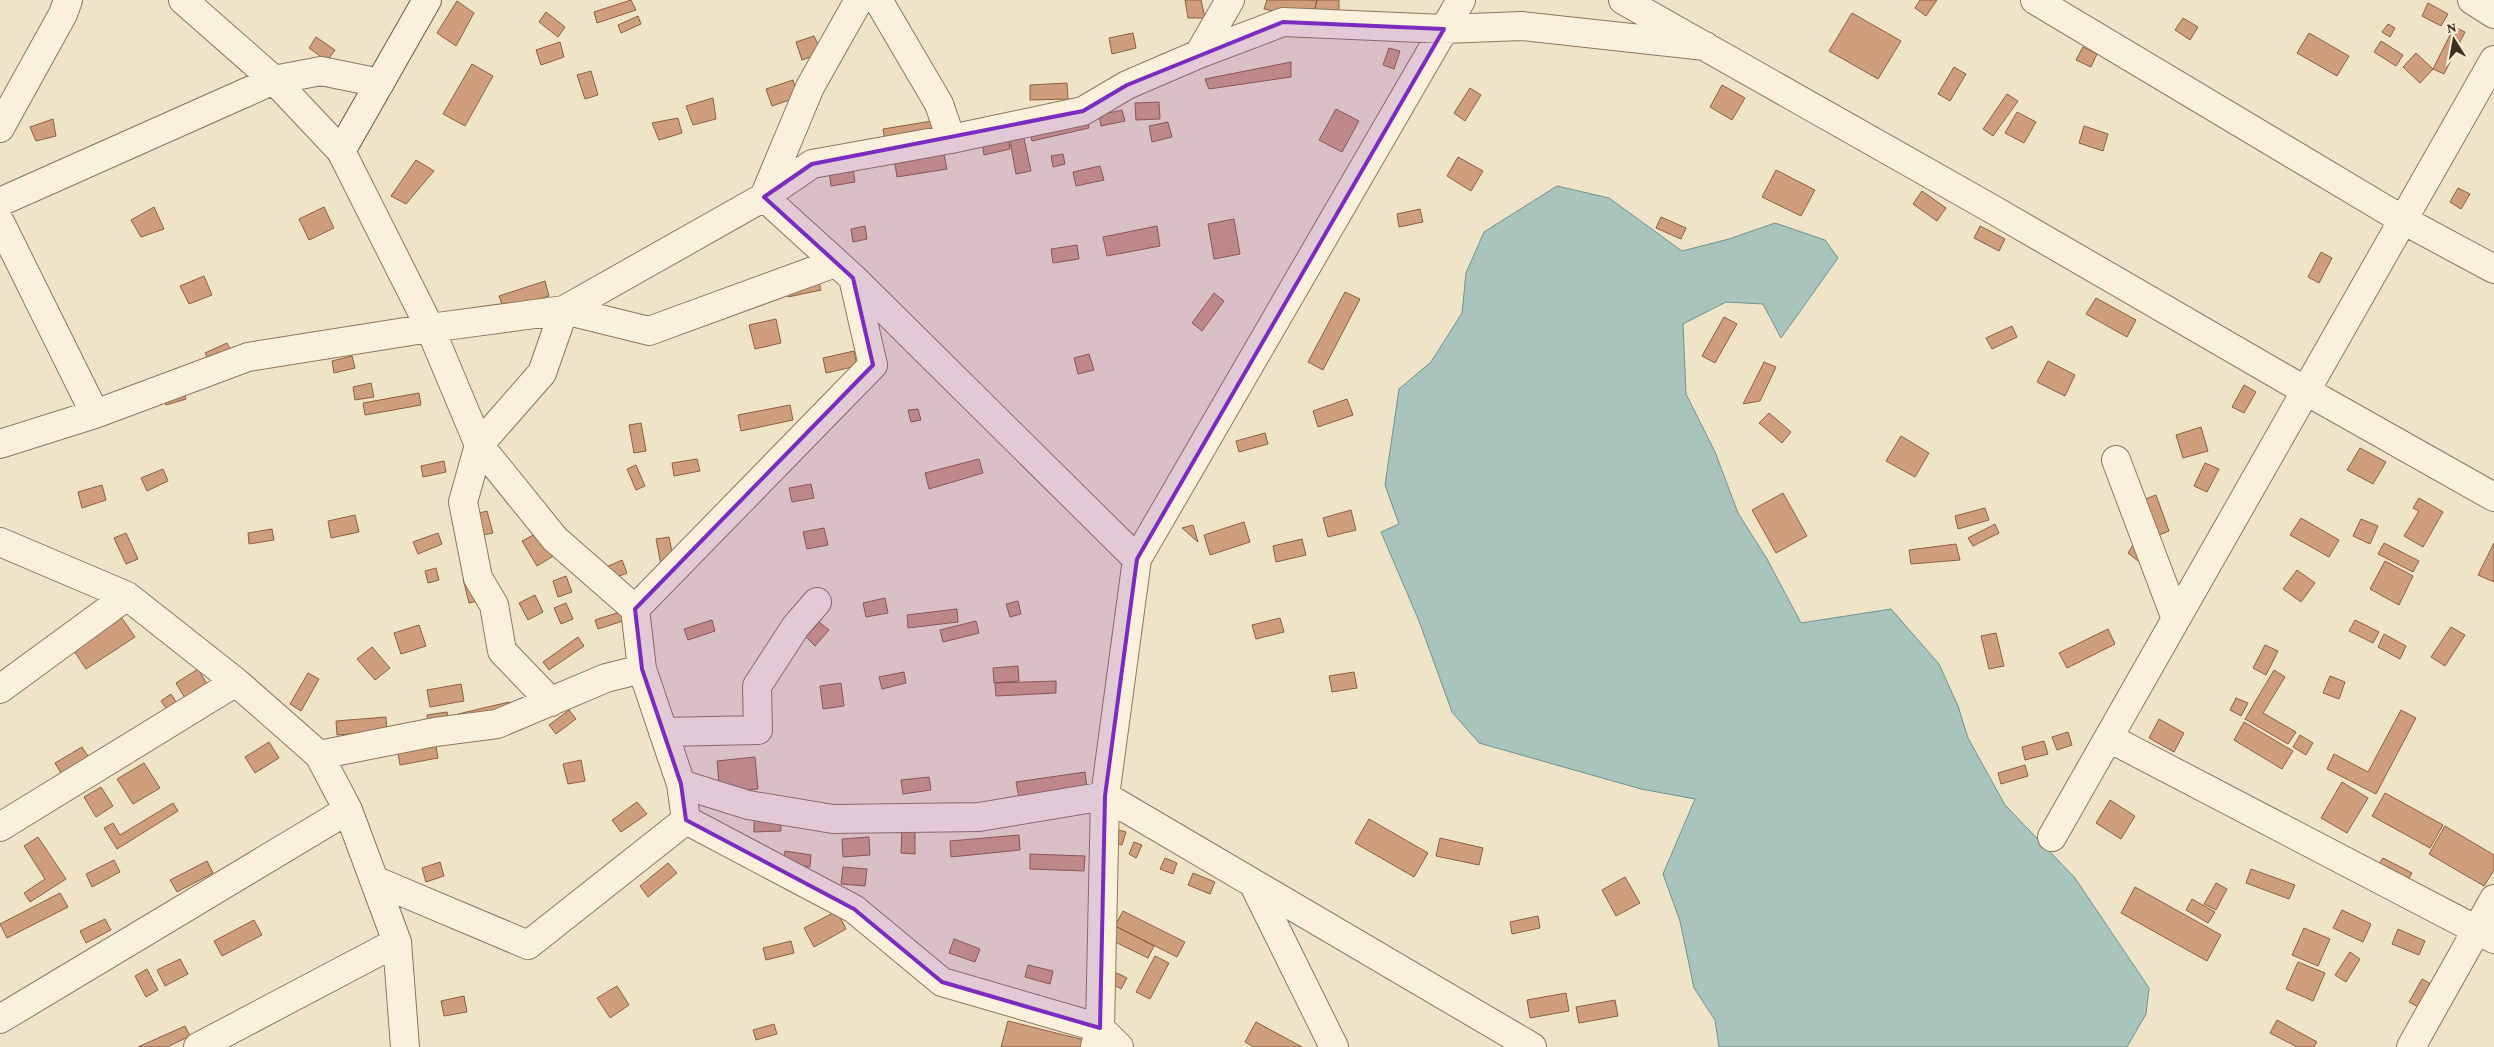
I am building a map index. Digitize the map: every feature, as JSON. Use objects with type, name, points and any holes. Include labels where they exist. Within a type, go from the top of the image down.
[{"type":"street","points":[[0,128],[63,14],[68,0]]},
{"type":"street","points":[[183,0],[274,80],[341,151],[430,328],[479,445],[555,539],[635,608],[642,669],[681,784],[686,820]]},
{"type":"street","points":[[341,151],[427,0]]},
{"type":"street","points":[[764,197],[810,87],[859,0]]},
{"type":"street","points":[[878,0],[939,104],[951,139]]},
{"type":"street","points":[[1199,54],[1230,0]]},
{"type":"street","points":[[1097,1038],[1104,796],[1137,559],[1461,0]]},
{"type":"street","points":[[1623,0],[1992,208],[2306,391],[2494,497]]},
{"type":"street","points":[[2034,0],[2403,220],[2494,269]]},
{"type":"street","points":[[2472,0],[2494,14]]},
{"type":"street","points":[[551,702],[502,651],[494,605],[478,578],[463,502],[479,445],[542,373],[564,310],[764,197],[812,164],[951,139],[1083,111],[1127,85],[1199,54],[1283,22],[1444,29],[1522,26],[1705,46]]},
{"type":"street","points":[[2052,837],[2494,60]]},
{"type":"street","points":[[0,202],[274,80],[321,71],[380,83]]},
{"type":"street","points":[[764,197],[844,270],[1137,559]]},
{"type":"street","points":[[0,222],[95,414]]},
{"type":"street","points":[[0,444],[95,414],[248,357],[430,328],[564,310],[649,331],[844,270]]},
{"type":"street","points":[[635,608],[873,365],[844,270]]},
{"type":"street","points":[[2116,460],[2176,619]]},
{"type":"street","points":[[0,542],[127,596],[236,682],[319,755],[348,810],[397,942],[405,1047]]},
{"type":"street","points":[[0,689],[127,596]]},
{"type":"street","points":[[662,732],[758,730],[757,686],[796,626],[817,602]]},
{"type":"street","points":[[319,755],[435,732],[497,724],[606,678],[642,669]]},
{"type":"street","points":[[0,827],[236,682]]},
{"type":"street","points":[[2109,738],[2485,934]]},
{"type":"street","points":[[681,784],[748,805],[832,819],[980,817],[1104,796],[1532,1047]]},
{"type":"street","points":[[0,1019],[348,810]]},
{"type":"street","points":[[374,880],[528,945],[686,820]]},
{"type":"street","points":[[686,820],[854,908],[942,982],[1119,1047]]},
{"type":"street","points":[[1253,883],[1334,1047]]},
{"type":"street","points":[[2411,1047],[2485,934],[2494,899]]},
{"type":"street","points":[[198,1047],[397,942]]},
{"type":"highlighted area","points":[[1283,22],[1444,29],[1137,559],[1105,796],[1100,1028],[942,982],[854,909],[686,820],[681,784],[642,669],[635,609],[873,365],[853,278],[764,197],[812,164],[1083,111],[1127,85]]},
{"type":"water","points":[[1557,186],[1609,198],[1682,251],[1729,239],[1775,223],[1825,240],[1838,258],[1781,338],[1763,304],[1726,302],[1683,324],[1686,394],[1715,452],[1738,513],[1767,559],[1801,623],[1891,609],[1939,664],[1958,706],[1968,738],[2005,805],[2075,878],[2149,988],[2146,1014],[2127,1047],[1719,1047],[1715,1020],[1694,988],[1680,921],[1663,874],[1695,799],[1641,789],[1479,743],[1452,712],[1419,621],[1381,532],[1399,524],[1385,485],[1399,389],[1431,362],[1462,313],[1466,273],[1484,232]]},
{"type":"building","points":[[631,0],[636,10],[597,23],[594,12]]},
{"type":"building","points":[[1185,0],[1201,0],[1205,18],[1188,18]]},
{"type":"building","points":[[1267,0],[1317,1],[1312,19],[1264,9]]},
{"type":"building","points":[[1317,0],[1339,0],[1339,13],[1314,11]]},
{"type":"building","points":[[1920,0],[1937,0],[1926,16],[1915,8]]},
{"type":"building","points":[[457,1],[474,13],[456,46],[437,33]]},
{"type":"building","points":[[2428,3],[2448,14],[2441,26],[2422,16]]},
{"type":"building","points":[[546,12],[565,27],[558,37],[539,22]]},
{"type":"building","points":[[1852,13],[1901,41],[1878,79],[1829,51]]},
{"type":"building","points":[[638,16],[641,24],[621,33],[618,25]]},
{"type":"building","points":[[2183,18],[2198,27],[2190,40],[2175,30]]},
{"type":"building","points":[[2388,24],[2395,28],[2390,37],[2382,32]]},
{"type":"building","points":[[2454,27],[2465,32],[2444,74],[2433,69]]},
{"type":"building","points":[[1133,33],[1136,48],[1112,54],[1109,38]]},
{"type":"building","points":[[2309,33],[2349,56],[2337,76],[2297,53]]},
{"type":"building","points":[[814,36],[822,53],[802,60],[796,42]]},
{"type":"building","points":[[316,37],[335,50],[327,61],[309,48]]},
{"type":"building","points":[[2381,41],[2403,55],[2396,66],[2374,52]]},
{"type":"building","points":[[560,42],[564,57],[541,65],[536,50]]},
{"type":"building","points":[[2083,47],[2097,54],[2091,67],[2076,60]]},
{"type":"building","points":[[1389,48],[1400,51],[1394,69],[1383,65]]},
{"type":"building","points":[[2416,53],[2433,69],[2420,83],[2403,67]]},
{"type":"building","points":[[1291,62],[1291,77],[1209,89],[1205,79]]},
{"type":"building","points":[[472,64],[493,76],[465,126],[443,114]]},
{"type":"building","points":[[1954,67],[1966,74],[1950,101],[1938,94]]},
{"type":"building","points":[[591,71],[598,95],[585,99],[577,75]]},
{"type":"building","points":[[793,80],[798,97],[772,106],[766,89]]},
{"type":"building","points":[[1067,83],[1068,99],[1030,100],[1030,85]]},
{"type":"building","points":[[1722,85],[1745,98],[1732,120],[1710,107]]},
{"type":"building","points":[[1470,88],[1481,95],[1465,121],[1454,113]]},
{"type":"building","points":[[2007,94],[2018,101],[1993,136],[1983,129]]},
{"type":"building","points":[[713,98],[716,119],[693,125],[686,106]]},
{"type":"building","points":[[1159,102],[1160,119],[1136,120],[1135,103]]},
{"type":"building","points":[[1336,109],[1359,121],[1342,152],[1319,140]]},
{"type":"building","points":[[1122,110],[1125,121],[1101,126],[1099,115]]},
{"type":"building","points":[[2017,112],[2036,122],[2024,143],[2005,133]]},
{"type":"building","points":[[678,118],[682,133],[659,140],[652,123]]},
{"type":"building","points":[[1087,118],[1089,128],[1032,141],[1029,130]]},
{"type":"building","points":[[53,119],[56,136],[36,141],[30,127]]},
{"type":"building","points":[[932,121],[934,132],[885,141],[883,129]]},
{"type":"building","points":[[1168,122],[1172,137],[1152,142],[1149,126]]},
{"type":"building","points":[[2084,126],[2108,134],[2103,151],[2079,143]]},
{"type":"building","points":[[1023,134],[1031,171],[1016,174],[1009,136]]},
{"type":"building","points":[[1008,137],[1010,149],[984,155],[982,142]]},
{"type":"building","points":[[943,150],[947,169],[897,177],[894,158]]},
{"type":"building","points":[[1063,154],[1065,164],[1053,167],[1051,156]]},
{"type":"building","points":[[1458,157],[1483,171],[1471,191],[1447,176]]},
{"type":"building","points":[[416,160],[434,171],[406,204],[391,196]]},
{"type":"building","points":[[1100,166],[1104,180],[1076,186],[1073,172]]},
{"type":"building","points":[[853,167],[855,182],[831,186],[829,170]]},
{"type":"building","points":[[1776,170],[1815,190],[1801,216],[1762,197]]},
{"type":"building","points":[[2458,188],[2470,194],[2461,209],[2450,202]]},
{"type":"building","points":[[1922,191],[1946,208],[1937,221],[1913,204]]},
{"type":"building","points":[[154,207],[164,229],[141,237],[131,220]]},
{"type":"building","points":[[324,207],[334,228],[309,240],[299,219]]},
{"type":"building","points":[[1420,209],[1423,222],[1399,227],[1397,214]]},
{"type":"building","points":[[1661,217],[1686,228],[1681,239],[1656,228]]},
{"type":"building","points":[[1234,219],[1240,254],[1214,259],[1208,224]]},
{"type":"building","points":[[865,226],[867,239],[853,242],[851,229]]},
{"type":"building","points":[[1157,226],[1160,246],[1107,256],[1103,237]]},
{"type":"building","points":[[1980,226],[2005,239],[1999,251],[1974,238]]},
{"type":"building","points":[[1077,245],[1079,259],[1053,263],[1051,249]]},
{"type":"building","points":[[2321,252],[2332,258],[2319,283],[2308,277]]},
{"type":"building","points":[[204,276],[212,295],[189,304],[180,286]]},
{"type":"building","points":[[818,279],[821,290],[788,297],[785,286]]},
{"type":"building","points":[[545,281],[549,296],[504,310],[499,296]]},
{"type":"building","points":[[1345,292],[1360,299],[1323,370],[1308,362]]},
{"type":"building","points":[[1214,293],[1224,301],[1202,331],[1192,323]]},
{"type":"building","points":[[2096,298],[2136,320],[2127,337],[2086,314]]},
{"type":"building","points":[[1724,317],[1737,324],[1715,363],[1702,356]]},
{"type":"building","points":[[776,319],[781,343],[755,349],[749,325]]},
{"type":"building","points":[[2012,326],[2017,337],[1992,349],[1986,338]]},
{"type":"building","points":[[227,343],[233,355],[211,365],[205,353]]},
{"type":"building","points":[[854,351],[857,366],[826,373],[823,358]]},
{"type":"building","points":[[1089,354],[1094,370],[1078,374],[1074,358]]},
{"type":"building","points":[[352,356],[355,368],[334,373],[332,361]]},
{"type":"building","points":[[2048,361],[2075,375],[2065,396],[2037,382]]},
{"type":"building","points":[[1764,362],[1776,367],[1760,401],[1743,404]]},
{"type":"building","points":[[371,383],[374,397],[355,400],[353,387]]},
{"type":"building","points":[[2244,385],[2256,392],[2244,413],[2232,407]]},
{"type":"building","points":[[182,388],[186,399],[166,405],[163,394]]},
{"type":"building","points":[[419,393],[421,405],[365,415],[363,403]]},
{"type":"building","points":[[1347,399],[1353,415],[1318,427],[1313,411]]},
{"type":"building","points":[[790,405],[793,420],[741,431],[738,415]]},
{"type":"building","points":[[918,409],[921,420],[911,422],[908,410]]},
{"type":"building","points":[[1769,413],[1791,432],[1782,443],[1759,423]]},
{"type":"building","points":[[641,423],[646,451],[634,453],[629,425]]},
{"type":"building","points":[[2201,427],[2208,451],[2183,458],[2176,435]]},
{"type":"building","points":[[1265,433],[1268,444],[1239,452],[1236,441]]},
{"type":"building","points":[[1901,436],[1929,453],[1915,477],[1886,461]]},
{"type":"building","points":[[2360,448],[2386,462],[2373,484],[2347,470]]},
{"type":"building","points":[[697,459],[700,471],[674,476],[672,463]]},
{"type":"building","points":[[979,459],[983,473],[929,489],[925,473]]},
{"type":"building","points":[[444,461],[446,472],[423,477],[421,466]]},
{"type":"building","points":[[2205,463],[2219,469],[2207,492],[2194,486]]},
{"type":"building","points":[[636,465],[645,486],[636,490],[627,469]]},
{"type":"building","points":[[163,469],[168,481],[147,491],[141,478]]},
{"type":"building","points":[[811,484],[814,498],[792,502],[789,488]]},
{"type":"building","points":[[102,485],[106,500],[82,508],[78,492]]},
{"type":"building","points":[[1783,493],[1807,536],[1776,553],[1752,510]]},
{"type":"building","points":[[2156,495],[2169,531],[2154,537],[2140,501]]},
{"type":"building","points":[[2419,498],[2443,512],[2423,547],[2404,536],[2419,511],[2413,508]]},
{"type":"building","points":[[1985,508],[1989,520],[1958,529],[1955,516]]},
{"type":"building","points":[[1351,510],[1356,530],[1328,537],[1323,518]]},
{"type":"building","points":[[487,511],[493,533],[474,537],[468,516]]},
{"type":"building","points":[[355,515],[359,532],[331,538],[328,521]]},
{"type":"building","points":[[2301,518],[2339,540],[2329,557],[2290,535]]},
{"type":"building","points":[[2361,519],[2378,526],[2370,544],[2353,536]]},
{"type":"building","points":[[1244,522],[1250,542],[1210,555],[1204,535]]},
{"type":"building","points":[[1995,524],[1999,533],[1973,546],[1968,538]]},
{"type":"building","points":[[1193,525],[1198,542],[1182,528]]},
{"type":"building","points":[[824,528],[828,545],[807,549],[803,532]]},
{"type":"building","points":[[272,529],[274,540],[249,544],[248,533]]},
{"type":"building","points":[[541,531],[555,555],[537,566],[522,541]]},
{"type":"building","points":[[126,533],[138,559],[126,564],[114,538]]},
{"type":"building","points":[[438,533],[442,544],[418,554],[413,542]]},
{"type":"building","points":[[669,537],[674,563],[661,565],[656,539]]},
{"type":"building","points":[[1302,539],[1306,555],[1276,562],[1273,546]]},
{"type":"building","points":[[2384,543],[2419,561],[2413,572],[2378,554]]},
{"type":"building","points":[[2494,543],[2494,582],[2478,575]]},
{"type":"building","points":[[1956,544],[1960,560],[1911,564],[1909,550]]},
{"type":"building","points":[[2133,545],[2148,556],[2142,564],[2128,553]]},
{"type":"building","points":[[622,560],[627,573],[609,580],[604,568]]},
{"type":"building","points":[[2385,561],[2413,576],[2399,605],[2370,589]]},
{"type":"building","points":[[436,568],[439,580],[428,583],[425,571]]},
{"type":"building","points":[[2297,570],[2315,583],[2301,602],[2283,589]]},
{"type":"building","points":[[476,575],[482,600],[469,603],[463,579]]},
{"type":"building","points":[[566,576],[572,592],[558,597],[553,581]]},
{"type":"building","points":[[535,595],[543,612],[528,620],[519,603]]},
{"type":"building","points":[[885,598],[888,613],[866,617],[863,603]]},
{"type":"building","points":[[1018,601],[1021,614],[1010,617],[1006,604]]},
{"type":"building","points":[[566,603],[573,619],[561,624],[554,608]]},
{"type":"building","points":[[957,609],[958,622],[908,628],[907,615]]},
{"type":"building","points":[[620,612],[623,621],[598,629],[595,620]]},
{"type":"building","points":[[119,614],[135,637],[86,669],[71,646]]},
{"type":"building","points":[[1280,618],[1284,632],[1256,639],[1252,625]]},
{"type":"building","points":[[712,620],[715,631],[688,640],[684,629]]},
{"type":"building","points":[[2355,620],[2379,632],[2373,643],[2349,631]]},
{"type":"building","points":[[976,621],[979,633],[943,642],[940,630]]},
{"type":"building","points":[[819,622],[829,630],[815,646],[806,637]]},
{"type":"building","points":[[419,625],[426,646],[401,654],[394,633]]},
{"type":"building","points":[[2451,627],[2465,635],[2445,666],[2431,657]]},
{"type":"building","points":[[2108,629],[2115,644],[2067,668],[2059,653]]},
{"type":"building","points":[[1996,633],[2004,666],[1989,669],[1981,636]]},
{"type":"building","points":[[2384,634],[2406,646],[2400,659],[2378,647]]},
{"type":"building","points":[[578,637],[584,646],[549,670],[543,662]]},
{"type":"building","points":[[2265,645],[2278,651],[2266,675],[2253,668]]},
{"type":"building","points":[[372,647],[390,668],[375,680],[357,659]]},
{"type":"building","points":[[1018,666],[1019,681],[994,683],[993,668]]},
{"type":"building","points":[[198,669],[207,684],[185,698],[176,683]]},
{"type":"building","points":[[2274,670],[2285,677],[2263,713],[2296,732],[2288,744],[2245,719]]},
{"type":"building","points":[[904,672],[906,683],[882,689],[879,677]]},
{"type":"building","points":[[1354,672],[1357,688],[1332,692],[1329,676]]},
{"type":"building","points":[[308,673],[319,679],[301,711],[290,704]]},
{"type":"building","points":[[2330,676],[2345,682],[2339,699],[2323,693]]},
{"type":"building","points":[[1056,681],[1056,693],[996,696],[995,683]]},
{"type":"building","points":[[841,683],[844,706],[823,709],[820,686]]},
{"type":"building","points":[[461,684],[464,701],[430,707],[427,690]]},
{"type":"building","points":[[171,694],[180,708],[170,714],[161,701]]},
{"type":"building","points":[[2236,698],[2248,703],[2241,716],[2230,710]]},
{"type":"building","points":[[509,702],[511,713],[461,725],[458,714]]},
{"type":"building","points":[[569,710],[576,719],[556,734],[549,725]]},
{"type":"building","points":[[2401,710],[2416,718],[2376,794],[2327,769],[2334,754],[2368,772]]},
{"type":"building","points":[[447,712],[449,721],[428,724],[427,715]]},
{"type":"building","points":[[386,717],[387,731],[337,735],[336,721]]},
{"type":"building","points":[[2159,719],[2184,733],[2174,752],[2149,738]]},
{"type":"building","points":[[2244,722],[2293,751],[2282,769],[2234,740]]},
{"type":"building","points":[[2068,732],[2072,745],[2057,750],[2052,737]]},
{"type":"building","points":[[2300,735],[2313,743],[2306,755],[2293,747]]},
{"type":"building","points":[[2044,741],[2048,754],[2025,760],[2022,747]]},
{"type":"building","points":[[269,742],[279,758],[255,773],[245,757]]},
{"type":"building","points":[[436,746],[438,758],[400,765],[398,753]]},
{"type":"building","points":[[82,747],[91,761],[64,778],[55,763]]},
{"type":"building","points":[[755,757],[758,789],[720,793],[717,761]]},
{"type":"building","points":[[581,760],[585,781],[568,784],[563,764]]},
{"type":"building","points":[[144,763],[160,788],[133,804],[117,779]]},
{"type":"building","points":[[2025,765],[2028,776],[2001,784],[1998,773]]},
{"type":"building","points":[[1085,772],[1087,789],[1019,798],[1016,782]]},
{"type":"building","points":[[929,777],[931,790],[903,794],[901,780]]},
{"type":"building","points":[[2342,782],[2368,798],[2347,833],[2321,818]]},
{"type":"building","points":[[101,787],[113,806],[96,817],[84,797]]},
{"type":"building","points":[[2385,793],[2443,825],[2430,848],[2372,816]]},
{"type":"building","points":[[2110,800],[2135,816],[2121,839],[2096,823]]},
{"type":"building","points":[[637,802],[647,814],[621,832],[612,820]]},
{"type":"building","points":[[173,803],[178,811],[117,849],[104,828],[113,823],[120,835]]},
{"type":"building","points":[[780,817],[781,831],[754,832],[754,818]]},
{"type":"building","points":[[1369,819],[1428,853],[1414,877],[1355,843]]},
{"type":"building","points":[[2445,826],[2494,855],[2494,870],[2484,886],[2429,854]]},
{"type":"building","points":[[902,828],[915,828],[915,854],[901,853]]},
{"type":"building","points":[[1112,828],[1126,832],[1122,845],[1108,842]]},
{"type":"building","points":[[1019,835],[1020,850],[951,857],[950,841]]},
{"type":"building","points":[[38,837],[66,879],[30,902],[24,893],[45,879],[24,846]]},
{"type":"building","points":[[869,837],[870,855],[843,857],[842,839]]},
{"type":"building","points":[[1440,838],[1483,848],[1479,865],[1436,856]]},
{"type":"building","points":[[1134,842],[1142,845],[1136,858],[1129,854]]},
{"type":"building","points":[[785,851],[811,855],[810,867],[783,863]]},
{"type":"building","points":[[1030,854],[1085,856],[1084,871],[1030,869]]},
{"type":"building","points":[[1165,858],[1177,863],[1173,874],[1160,869]]},
{"type":"building","points":[[2383,858],[2412,873],[2407,882],[2377,867]]},
{"type":"building","points":[[114,860],[120,872],[92,887],[86,874]]},
{"type":"building","points":[[207,861],[213,873],[177,892],[170,880]]},
{"type":"building","points":[[440,862],[444,876],[426,882],[422,868]]},
{"type":"building","points":[[668,863],[677,873],[648,897],[640,886]]},
{"type":"building","points":[[843,867],[867,869],[865,886],[841,884]]},
{"type":"building","points":[[2251,869],[2295,885],[2289,899],[2246,883]]},
{"type":"building","points":[[1193,873],[1215,882],[1210,894],[1188,885]]},
{"type":"building","points":[[1625,877],[1640,903],[1616,916],[1602,890]]},
{"type":"building","points":[[2216,883],[2227,889],[2216,910],[2204,904]]},
{"type":"building","points":[[2135,887],[2221,935],[2207,961],[2121,913]]},
{"type":"building","points":[[60,893],[68,907],[7,938],[0,924]]},
{"type":"building","points":[[2192,899],[2215,912],[2208,923],[2186,910]]},
{"type":"building","points":[[2342,910],[2371,924],[2363,942],[2333,928]]},
{"type":"building","points":[[837,911],[846,929],[814,947],[804,928]]},
{"type":"building","points":[[1123,911],[1185,942],[1177,957],[1115,926]]},
{"type":"building","points":[[1538,916],[1540,928],[1512,934],[1510,922]]},
{"type":"building","points":[[105,919],[111,930],[86,943],[80,931]]},
{"type":"building","points":[[254,920],[262,935],[222,956],[214,941]]},
{"type":"building","points":[[1117,927],[1154,946],[1148,958],[1111,940]]},
{"type":"building","points":[[2304,928],[2330,939],[2318,966],[2292,955]]},
{"type":"building","points":[[2398,929],[2425,941],[2419,955],[2392,944]]},
{"type":"building","points":[[954,939],[980,949],[975,962],[949,953]]},
{"type":"building","points":[[791,941],[794,953],[766,960],[763,948]]},
{"type":"building","points":[[2350,952],[2360,959],[2346,982],[2335,975]]},
{"type":"building","points":[[1155,956],[1169,963],[1150,999],[1136,992]]},
{"type":"building","points":[[180,959],[188,974],[165,986],[157,970]]},
{"type":"building","points":[[2298,962],[2325,973],[2313,1001],[2286,989]]},
{"type":"building","points":[[1028,965],[1053,971],[1050,984],[1025,977]]},
{"type":"building","points":[[147,969],[158,990],[146,997],[135,976]]},
{"type":"building","points":[[1117,973],[1127,978],[1121,989],[1111,983]]},
{"type":"building","points":[[2422,979],[2433,985],[2420,1008],[2409,1002]]},
{"type":"building","points":[[617,986],[629,1005],[610,1018],[597,998]]},
{"type":"building","points":[[1566,993],[1569,1011],[1530,1018],[1527,1000]]},
{"type":"building","points":[[464,996],[467,1012],[444,1016],[441,1001]]},
{"type":"building","points":[[1615,1000],[1618,1016],[1579,1023],[1576,1007]]},
{"type":"building","points":[[2277,1020],[2317,1042],[2314,1047],[2297,1047],[2270,1033]]},
{"type":"building","points":[[1008,1021],[1084,1040],[1082,1047],[1001,1047]]},
{"type":"building","points":[[1256,1022],[1302,1047],[1254,1047],[1245,1042]]},
{"type":"building","points":[[774,1024],[777,1034],[756,1040],[753,1030]]},
{"type":"building","points":[[185,1026],[190,1036],[167,1047],[138,1047]]}]
